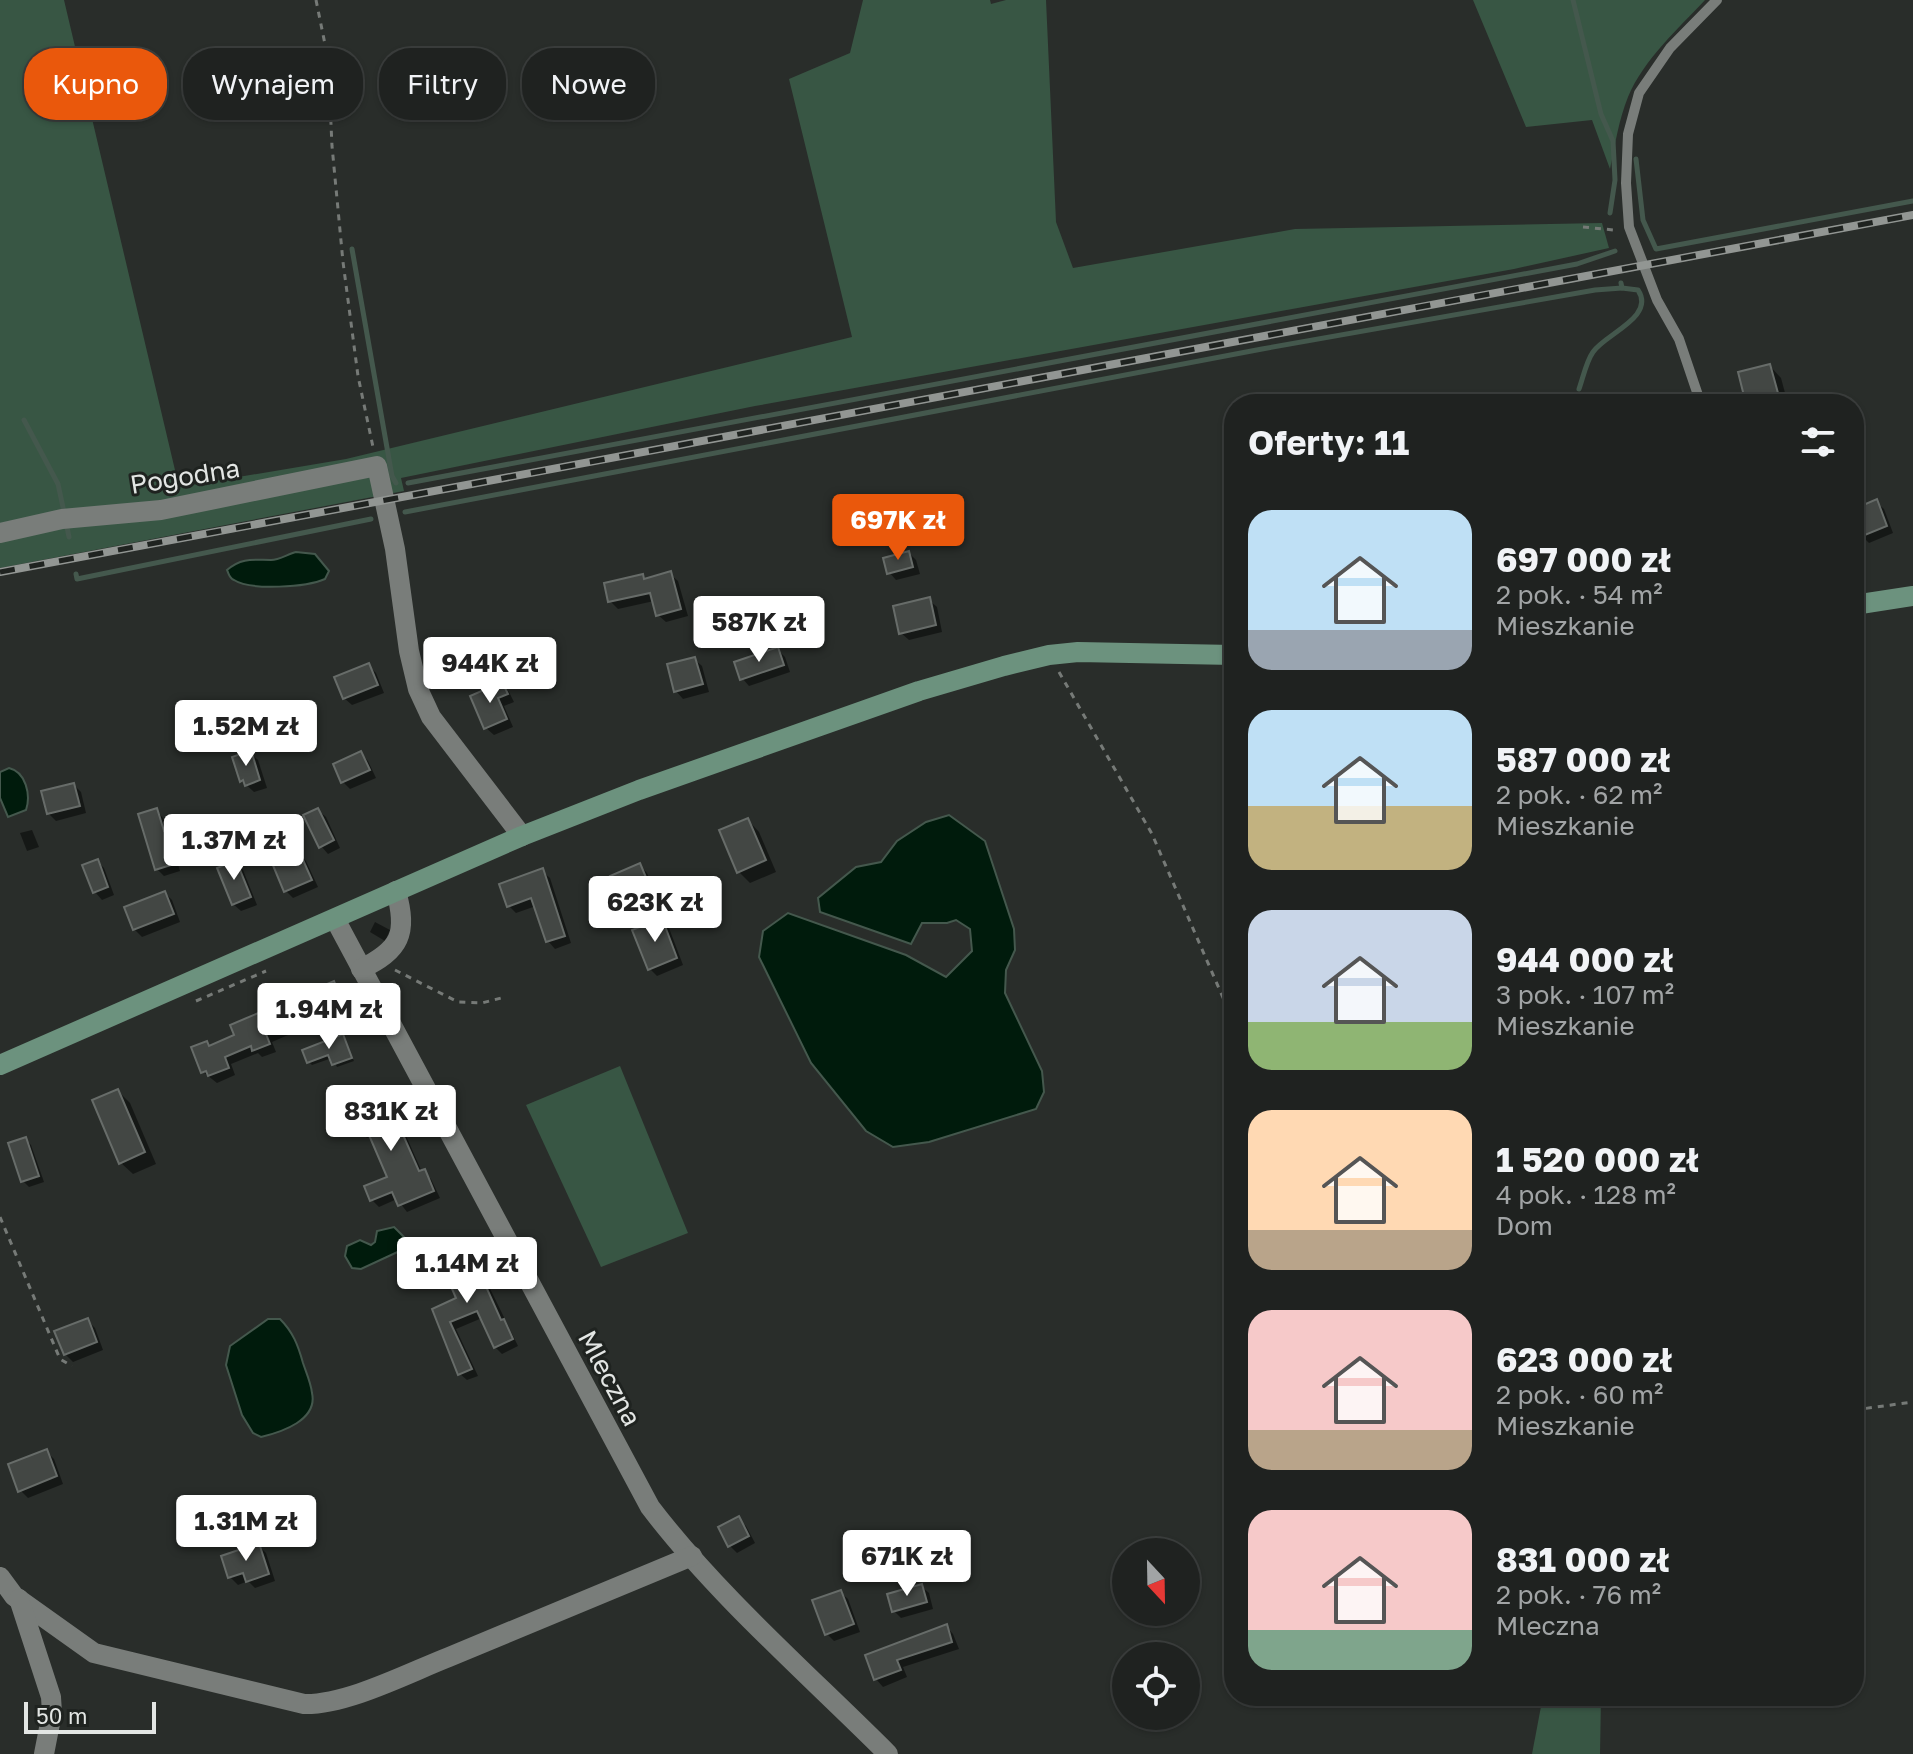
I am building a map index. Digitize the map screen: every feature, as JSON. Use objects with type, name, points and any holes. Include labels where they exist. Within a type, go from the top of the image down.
[{"type":"main road","points":[[1864,603],[1913,596]]},
{"type":"main road","points":[[0,1065],[522,836],[639,790],[919,691],[1049,655],[1113,651],[1224,655]]},
{"type":"street","name":"Pogodna","points":[[0,533],[62,519],[161,510],[377,466]]},
{"type":"street","points":[[377,466],[395,549],[409,651],[418,689],[431,717],[522,836]]},
{"type":"street","points":[[361,969],[382,958],[394,946],[402,931],[402,911],[396,891]]},
{"type":"street","name":"Mleczna","points":[[335,919],[650,1507],[692,1556],[888,1754]]},
{"type":"street","points":[[0,1577],[19,1599],[94,1653],[304,1704],[320,1705],[423,1667],[692,1556]]},
{"type":"street","points":[[19,1599],[51,1697],[52,1713],[44,1754]]},
{"type":"lane","points":[[1698,394],[1679,339],[1657,300],[1629,227],[1626,183],[1628,134],[1639,93],[1670,48],[1717,0]]},
{"type":"path","points":[[316,0],[328,59],[340,240],[353,346],[377,466]]},
{"type":"path","points":[[1583,227],[1611,231],[1629,227]]},
{"type":"path","points":[[1049,655],[1152,834],[1224,1000]]},
{"type":"path","points":[[388,967],[458,1002],[482,1003],[505,997]]},
{"type":"path","points":[[0,1217],[60,1359],[72,1366]]},
{"type":"path","points":[[1864,1409],[1913,1402]]},
{"type":"shaded area","points":[[0,0],[64,0],[75,48],[24,48],[24,120],[92,120],[179,487],[346,459],[852,337],[789,79],[850,53],[863,0],[990,0],[991,4],[1006,0],[1046,0],[1056,222],[1073,268],[1295,229],[1602,223],[1609,248],[1514,269],[755,406],[401,478],[404,491],[0,568]]},
{"type":"shaded area","points":[[1473,0],[1705,0],[1662,45],[1635,83],[1622,114],[1610,169],[1592,120],[1526,127]]},
{"type":"shaded area","points":[[296,552],[315,554],[329,571],[325,579],[293,586],[253,586],[232,579],[227,570],[243,561],[274,560]]},
{"type":"shaded area","points":[[9,768],[20,774],[28,798],[26,810],[8,817],[0,798],[0,772]]},
{"type":"shaded area","points":[[949,815],[985,841],[1014,929],[1015,950],[1006,970],[1005,993],[1042,1071],[1044,1092],[1036,1109],[929,1142],[893,1147],[866,1131],[811,1063],[759,957],[763,931],[788,913],[906,955],[946,977],[972,951],[970,929],[956,920],[922,923],[911,944],[820,912],[818,898],[856,867],[881,862],[897,841],[926,822]]},
{"type":"shaded area","points":[[620,1066],[688,1233],[601,1267],[526,1105]]},
{"type":"shaded area","points":[[394,1227],[404,1237],[404,1249],[361,1269],[352,1268],[345,1256],[347,1246],[360,1240],[371,1245],[375,1242],[377,1231]]},
{"type":"shaded area","points":[[268,1319],[280,1319],[294,1339],[310,1381],[312,1402],[310,1411],[297,1423],[261,1437],[253,1433],[242,1415],[226,1365],[230,1346]]},
{"type":"shaded area","points":[[1541,1706],[1601,1706],[1600,1754],[1532,1754]]},
{"type":"building","points":[[1770,364],[1778,394],[1744,394],[1738,372]]},
{"type":"building","points":[[1877,499],[1887,526],[1864,535],[1864,505]]},
{"type":"building","points":[[909,551],[913,567],[887,574],[883,558]]},
{"type":"building","points":[[671,571],[681,609],[656,616],[650,593],[608,602],[604,583],[643,574],[644,579]]},
{"type":"building","points":[[930,597],[936,625],[899,634],[893,606]]},
{"type":"building","points":[[778,647],[784,665],[740,680],[734,662]]},
{"type":"building","points":[[695,657],[703,684],[674,692],[667,664]]},
{"type":"building","points":[[369,663],[378,685],[343,699],[334,677]]},
{"type":"building","points":[[502,682],[508,694],[498,698],[507,719],[484,729],[470,696]]},
{"type":"building","points":[[251,750],[260,780],[245,786],[243,780],[240,782],[232,757]]},
{"type":"building","points":[[361,751],[370,770],[341,783],[333,764]]},
{"type":"building","points":[[74,783],[80,806],[47,814],[41,791]]},
{"type":"building","points":[[157,808],[164,831],[198,818],[204,833],[168,846],[174,864],[155,870],[138,814]]},
{"type":"building","points":[[318,808],[334,840],[319,848],[303,815]]},
{"type":"building","points":[[748,818],[766,860],[737,873],[719,830]]},
{"type":"building","points":[[299,851],[312,880],[284,892],[272,863]]},
{"type":"building","points":[[98,859],[108,887],[93,893],[82,865]]},
{"type":"building","points":[[236,860],[251,897],[232,905],[217,868]]},
{"type":"building","points":[[640,863],[652,892],[622,904],[610,876]]},
{"type":"building","points":[[543,868],[565,936],[546,942],[531,898],[507,907],[499,884]]},
{"type":"building","points":[[165,891],[174,914],[133,930],[124,907]]},
{"type":"building","points":[[662,918],[677,958],[648,970],[632,930]]},
{"type":"building","points":[[334,981],[342,1001],[266,1034],[270,1044],[252,1051],[251,1046],[225,1057],[229,1068],[208,1076],[206,1071],[201,1073],[191,1047],[207,1041],[209,1046],[234,1035],[230,1025]]},
{"type":"building","points":[[343,1034],[352,1058],[332,1065],[328,1055],[307,1063],[302,1050]]},
{"type":"building","points":[[118,1089],[145,1152],[119,1164],[92,1100]]},
{"type":"building","points":[[385,1094],[419,1171],[425,1169],[434,1191],[398,1206],[392,1192],[370,1201],[364,1186],[387,1177],[366,1128],[358,1131],[348,1110]]},
{"type":"building","points":[[26,1137],[39,1176],[21,1182],[8,1143]]},
{"type":"building","points":[[463,1243],[468,1254],[471,1253],[501,1320],[504,1319],[513,1339],[494,1348],[477,1311],[450,1322],[472,1369],[458,1375],[432,1309],[456,1298],[437,1254]]},
{"type":"building","points":[[88,1318],[97,1342],[64,1355],[54,1331]]},
{"type":"building","points":[[47,1449],[57,1476],[18,1492],[8,1464]]},
{"type":"building","points":[[739,1516],[749,1536],[728,1547],[718,1527]]},
{"type":"building","points":[[259,1543],[269,1574],[246,1582],[243,1573],[228,1578],[221,1556]]},
{"type":"building","points":[[922,1584],[927,1602],[892,1612],[887,1594]]},
{"type":"building","points":[[841,1590],[854,1624],[825,1635],[812,1600]]},
{"type":"building","points":[[947,1624],[952,1642],[897,1660],[901,1670],[874,1680],[865,1655]]},
{"type":"waterway","points":[[1573,0],[1601,114],[1613,141],[1615,180],[1610,213]]},
{"type":"waterway","points":[[1636,159],[1643,220],[1656,249],[1913,201]]},
{"type":"waterway","points":[[352,249],[392,476],[396,483]]},
{"type":"waterway","points":[[408,483],[1577,264],[1615,251]]},
{"type":"waterway","points":[[1579,389],[1593,352],[1635,317],[1640,309],[1642,300],[1638,290],[1622,288],[1621,283]]},
{"type":"waterway","points":[[405,512],[1262,349],[1595,290],[1622,288]]},
{"type":"waterway","points":[[24,420],[58,484],[64,512]]},
{"type":"waterway","points":[[76,574],[77,579],[371,519]]},
{"type":"waterway","points":[[66,522],[69,537]]},
{"type":"railway","points":[[0,572],[1913,215]]}]
